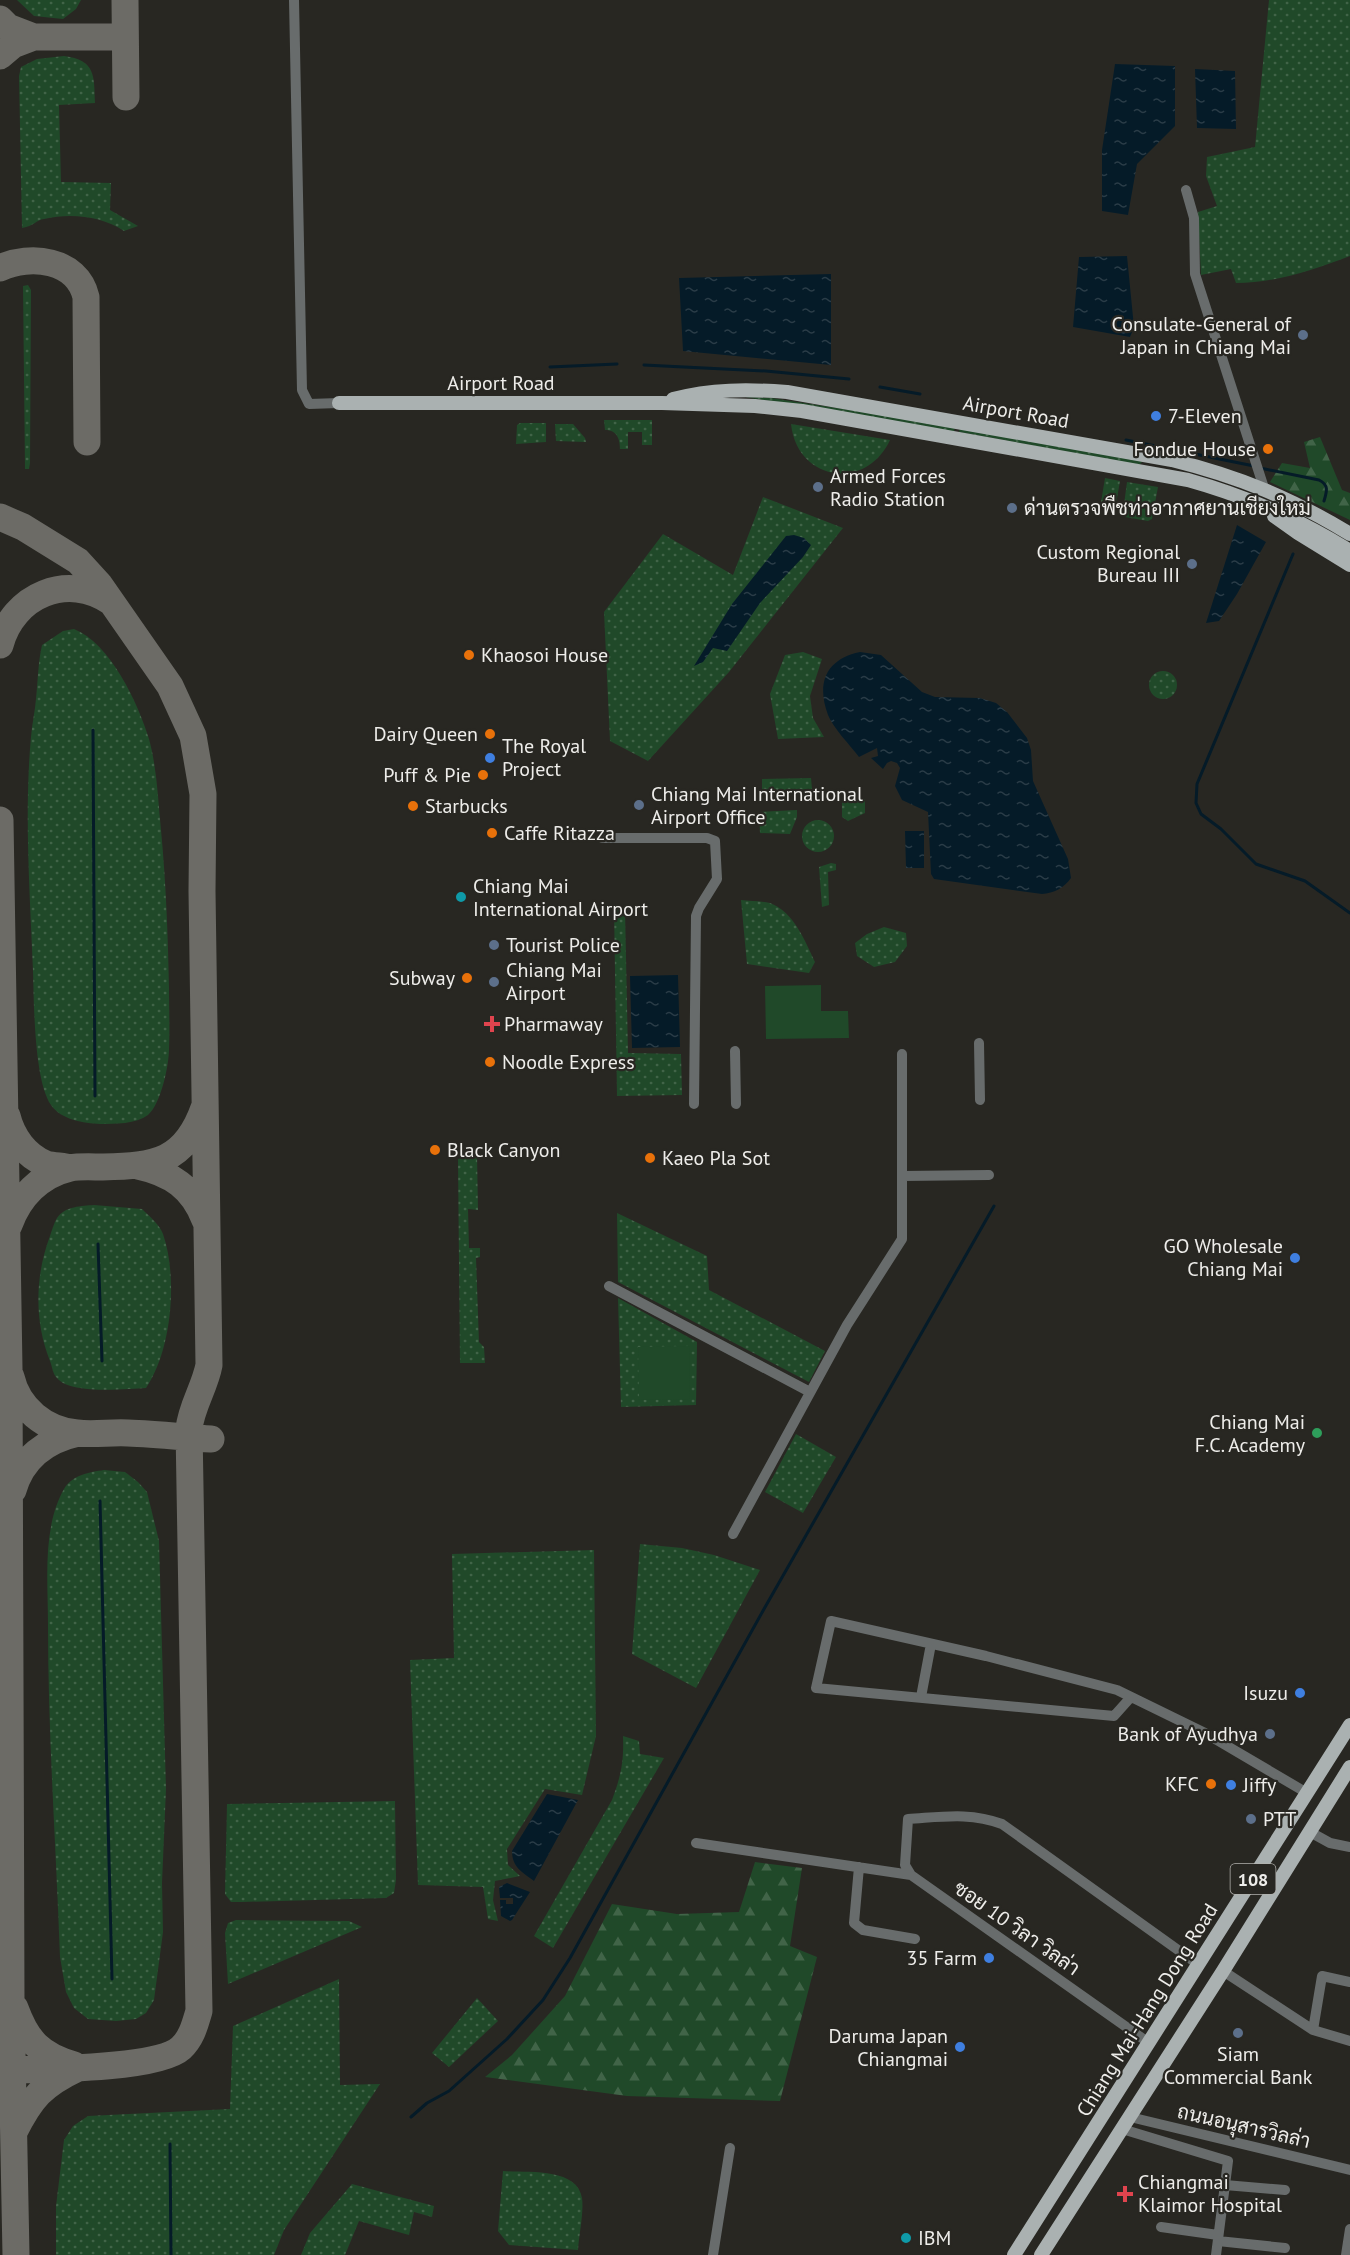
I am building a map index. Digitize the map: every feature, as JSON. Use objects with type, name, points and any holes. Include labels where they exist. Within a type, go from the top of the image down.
[{"type":"main road","name":"Airport Road","points":[[662,402],[694,393],[715,391],[788,392],[1173,460],[1264,488],[1310,510],[1350,534]]},
{"type":"main road","name":"Airport Road","points":[[339,403],[662,402],[755,406],[831,416],[1162,474],[1204,484],[1312,527],[1350,551]]},
{"type":"main road","name":"Airport Road","points":[[1261,505],[1291,529],[1350,565]]},
{"type":"main road","name":"Chiang Mai-Hang Dong Road","points":[[1014,2255],[1350,1725]]},
{"type":"main road","name":"108","points":[[1041,2255],[1223,1971],[1350,1767]]},
{"type":"main road","points":[[1153,2038],[1175,2046]]},
{"type":"street","points":[[294,0],[302,390],[309,404],[339,403]]},
{"type":"street","points":[[1186,190],[1194,218],[1196,274],[1264,488]]},
{"type":"street","points":[[602,838],[707,838],[715,841],[717,879],[696,915],[694,1104]]},
{"type":"street","points":[[979,1043],[980,1100]]},
{"type":"street","points":[[735,1051],[736,1104]]},
{"type":"street","points":[[733,1534],[847,1325],[902,1239],[902,1054]]},
{"type":"street","points":[[903,1176],[989,1175]]},
{"type":"street","points":[[609,1286],[810,1392]]},
{"type":"street","points":[[1131,1697],[1114,1716],[816,1688],[831,1621],[986,1656],[1106,1687],[1131,1697],[1205,1733],[1307,1793]]},
{"type":"street","points":[[921,1697],[931,1644]]},
{"type":"street","points":[[911,1875],[905,1865],[908,1819],[982,1817],[1002,1824],[1199,1965]]},
{"type":"street","points":[[1310,1832],[1330,1843],[1350,1847]]},
{"type":"street","points":[[696,1843],[911,1875]]},
{"type":"street","points":[[859,1867],[854,1923],[863,1930],[915,1939]]},
{"type":"street","name":"ซอย 10 วิลา วิลล่า","points":[[911,1875],[1153,2038]]},
{"type":"street","points":[[1223,1971],[1313,2030],[1350,2041]]},
{"type":"street","points":[[1313,2030],[1322,1976],[1350,1982]]},
{"type":"street","points":[[1126,2123],[1228,2161],[1216,2255]]},
{"type":"street","name":"ถนนอนุสารวิลล่า","points":[[1126,2123],[1350,2170]]},
{"type":"street","points":[[713,2255],[730,2148]]},
{"type":"street","points":[[1225,2185],[1284,2190]]},
{"type":"street","points":[[1161,2228],[1285,2248]]},
{"type":"street","points":[[1346,2255],[1350,2229]]},
{"type":"green space","points":[[17,0],[81,0],[76,9],[63,19],[34,16]]},
{"type":"green space","points":[[1269,0],[1350,0],[1350,256],[1308,271],[1279,278],[1236,283],[1231,269],[1201,275],[1198,212],[1217,206],[1206,176],[1207,157],[1255,147]]},
{"type":"green space","points":[[64,56],[82,61],[88,66],[93,77],[95,103],[59,105],[61,182],[111,183],[110,210],[138,226],[124,231],[96,219],[65,216],[41,220],[22,228],[19,76],[21,67],[37,59]]},
{"type":"green space","points":[[28,285],[31,290],[30,463],[29,469],[25,469],[23,286]]},
{"type":"green space","points":[[745,397],[771,398],[955,426],[954,432]]},
{"type":"green space","points":[[604,420],[652,420],[652,445],[642,445],[642,432],[628,432],[628,449],[620,449],[620,451],[617,436],[605,430]]},
{"type":"green space","points":[[546,423],[546,442],[516,444],[517,425]]},
{"type":"green space","points":[[555,424],[573,424],[586,442],[556,441]]},
{"type":"green space","points":[[791,424],[890,440],[879,457],[865,467],[850,473],[834,473],[819,468],[806,458],[796,443]]},
{"type":"green space","points":[[960,428],[1142,460],[1142,462],[1139,465],[959,432]]},
{"type":"green space","points":[[1320,437],[1342,490],[1350,493],[1350,520],[1270,482],[1282,463],[1310,468],[1304,442]]},
{"type":"green space","points":[[1105,478],[1120,481],[1115,510],[1100,508]]},
{"type":"green space","points":[[1127,482],[1158,487],[1152,519],[1148,521],[1125,517],[1123,512]]},
{"type":"green space","points":[[763,497],[843,528],[729,672],[648,761],[610,741],[604,612],[663,534],[733,575]]},
{"type":"green space","points":[[74,629],[87,636],[111,660],[130,692],[149,739],[158,796],[167,929],[169,1056],[166,1074],[153,1110],[143,1118],[119,1124],[80,1122],[55,1110],[45,1093],[36,1041],[28,854],[31,737],[42,645],[63,631]]},
{"type":"green space","points":[[803,652],[822,659],[810,696],[813,718],[824,737],[778,739],[770,694],[785,655]]},
{"type":"green space","points":[[1163,671],[1173,675],[1177,685],[1173,695],[1163,699],[1153,695],[1149,685],[1153,675]]},
{"type":"green space","points":[[811,778],[812,789],[762,791],[762,779]]},
{"type":"green space","points":[[842,798],[865,799],[865,813],[848,821],[842,817]]},
{"type":"green space","points":[[797,810],[797,817],[790,834],[760,833],[759,812]]},
{"type":"green space","points":[[818,820],[829,825],[834,836],[829,847],[818,852],[807,847],[802,836],[807,825]]},
{"type":"green space","points":[[831,863],[836,864],[836,870],[828,872],[829,905],[822,907],[819,867]]},
{"type":"green space","points":[[741,900],[770,903],[786,913],[798,928],[815,962],[809,973],[747,964]]},
{"type":"green space","points":[[614,908],[625,909],[628,1053],[681,1054],[682,1095],[617,1096]]},
{"type":"green space","points":[[884,927],[906,933],[907,946],[895,962],[874,967],[857,956],[855,943],[867,934]]},
{"type":"green space","points":[[821,985],[821,1011],[848,1011],[849,1038],[766,1039],[765,986]]},
{"type":"green space","points":[[477,1154],[478,1210],[468,1209],[469,1248],[480,1248],[480,1257],[476,1258],[479,1342],[484,1347],[485,1363],[460,1363],[458,1159]]},
{"type":"green space","points":[[94,1205],[142,1209],[162,1231],[168,1251],[171,1292],[167,1334],[155,1372],[146,1388],[99,1390],[74,1387],[64,1383],[54,1375],[45,1346],[39,1314],[39,1283],[45,1251],[53,1227],[57,1218],[64,1211],[74,1207]]},
{"type":"green space","points":[[617,1213],[707,1256],[709,1290],[825,1351],[809,1382],[618,1282]]},
{"type":"green space","points":[[618,1298],[697,1342],[696,1405],[621,1407]]},
{"type":"green space","points":[[689,1346],[690,1399],[639,1400],[638,1347]]},
{"type":"green space","points":[[796,1434],[836,1457],[803,1513],[765,1492]]},
{"type":"green space","points":[[104,1470],[125,1472],[147,1492],[159,1541],[166,1789],[162,1883],[163,1932],[154,2000],[146,2013],[136,2019],[116,2021],[88,2019],[74,2008],[66,1992],[60,1957],[48,1666],[47,1573],[52,1520],[67,1484],[82,1475]]},
{"type":"green space","points":[[640,1544],[682,1548],[714,1555],[760,1570],[696,1688],[632,1654]]},
{"type":"green space","points":[[594,1550],[596,1736],[582,1795],[545,1789],[507,1849],[508,1865],[520,1876],[495,1881],[493,1900],[498,1921],[488,1919],[483,1887],[418,1885],[410,1660],[454,1658],[452,1554]]},
{"type":"green space","points":[[623,1736],[639,1741],[640,1754],[664,1758],[553,1948],[534,1936],[612,1800],[621,1768]]},
{"type":"green space","points":[[395,1801],[396,1880],[394,1893],[386,1898],[231,1902],[225,1894],[227,1804]]},
{"type":"green space","points":[[755,1862],[802,1868],[790,1946],[817,1957],[780,2101],[627,2096],[485,2077],[512,2055],[565,1996],[612,1904],[677,1914],[739,1912]]},
{"type":"green space","points":[[236,1920],[349,1921],[362,1927],[228,1984],[225,1933],[228,1923]]},
{"type":"green space","points":[[339,1979],[340,2085],[380,2084],[284,2230],[274,2255],[56,2255],[56,2206],[64,2140],[73,2126],[88,2116],[230,2109],[233,2026]]},
{"type":"green space","points":[[477,1998],[498,2021],[449,2067],[432,2053]]},
{"type":"green space","points":[[503,2171],[537,2172],[561,2176],[578,2188],[582,2198],[582,2217],[578,2250],[509,2245],[498,2231]]},
{"type":"green space","points":[[352,2184],[434,2206],[432,2217],[414,2212],[409,2235],[359,2221],[345,2255],[301,2255],[310,2233]]},
{"type":"water","points":[[1115,64],[1175,66],[1175,126],[1137,164],[1128,215],[1102,211],[1102,150]]},
{"type":"water","points":[[1195,69],[1235,71],[1236,129],[1197,128]]},
{"type":"water","points":[[1127,256],[1134,327],[1130,337],[1073,327],[1079,257]]},
{"type":"water","points":[[831,274],[831,365],[683,351],[679,278]]},
{"type":"water","points":[[1237,525],[1266,542],[1219,621],[1206,623]]},
{"type":"water","points":[[794,535],[804,538],[811,545],[803,557],[760,603],[727,651],[713,648],[703,662],[694,666],[732,604],[786,536]]},
{"type":"water","points":[[860,652],[881,655],[922,692],[935,697],[980,698],[996,703],[1007,712],[1027,738],[1031,750],[1033,781],[1068,859],[1071,878],[1065,885],[1055,891],[1042,894],[934,879],[931,874],[928,812],[902,800],[895,786],[900,768],[897,763],[891,761],[883,769],[871,758],[878,756],[877,748],[859,757],[828,715],[823,693],[827,674],[839,660]]},
{"type":"water","points":[[905,831],[924,831],[924,868],[906,868]]},
{"type":"water","points":[[678,975],[680,1047],[632,1048],[630,976]]},
{"type":"water","points":[[547,1794],[578,1800],[534,1881],[516,1865],[512,1851]]},
{"type":"water","points":[[507,1883],[530,1892],[510,1921],[501,1916],[500,1900],[506,1900],[506,1904],[513,1904],[513,1898],[500,1898],[499,1887]]},
{"type":"waterway","points":[[550,367],[617,364]]},
{"type":"waterway","points":[[644,365],[766,371],[849,379]]},
{"type":"waterway","points":[[880,387],[920,394]]},
{"type":"waterway","points":[[1126,440],[1254,466]]},
{"type":"waterway","points":[[1260,468],[1319,480],[1326,489],[1324,501]]},
{"type":"waterway","points":[[1293,554],[1197,784],[1196,803],[1201,814],[1221,829],[1256,864],[1305,881],[1350,913]]},
{"type":"waterway","points":[[93,730],[95,1096]]},
{"type":"waterway","points":[[411,2117],[427,2103],[449,2091],[507,2039],[543,2000],[570,1958],[764,1609],[994,1206]]},
{"type":"waterway","points":[[98,1244],[102,1361]]},
{"type":"waterway","points":[[100,1501],[112,1979]]},
{"type":"waterway","points":[[170,2144],[171,2255]]},
{"type":"taxiway","points":[[125,0],[126,97]]},
{"type":"taxiway","points":[[0,19],[8,27],[34,37],[125,37]]},
{"type":"taxiway","points":[[0,56],[13,45],[34,37]]},
{"type":"taxiway","points":[[0,268],[25,261],[51,263],[63,267],[81,284],[86,297],[87,442]]},
{"type":"taxiway","points":[[0,517],[23,527],[78,561],[99,584],[170,686],[193,736],[203,794],[202,891],[209,1365],[192,1413],[189,1429],[199,2011],[193,2031],[181,2048],[148,2061],[95,2067],[0,2070]]},
{"type":"taxiway","points":[[0,645],[17,613],[29,602],[44,594],[60,589],[77,589],[94,593],[111,602]]},
{"type":"taxiway","points":[[0,820],[9,1368],[11,1999],[16,2255]]},
{"type":"taxiway","points":[[9,1225],[19,1205],[32,1189],[59,1171],[78,1167],[138,1165],[166,1157],[188,1140],[204,1108]]},
{"type":"taxiway","points":[[7,1116],[16,1138],[32,1156],[46,1164],[71,1168]]},
{"type":"taxiway","points":[[138,1166],[161,1173],[179,1184],[194,1199],[205,1220]]},
{"type":"taxiway","points":[[11,1377],[27,1408],[44,1422],[65,1431],[83,1434],[138,1433],[211,1439]]},
{"type":"taxiway","points":[[13,1490],[22,1469],[37,1452],[56,1440],[78,1433]]},
{"type":"taxiway","points":[[15,2008],[24,2029],[36,2045],[52,2057],[74,2065]]},
{"type":"taxiway","points":[[14,2132],[32,2101],[55,2080],[78,2068]]},
{"type":"place","name":"Consulate-General of Japan in Chiang Mai","points":[[1303,335]]},
{"type":"place","name":"7-Eleven","points":[[1156,416]]},
{"type":"place","name":"Fondue House","points":[[1268,449]]},
{"type":"place","name":"Armed Forces Radio Station","points":[[818,487]]},
{"type":"place","name":"ด่านตรวจพืชท่าอากาศยานเชียงใหม่","points":[[1012,508]]},
{"type":"place","name":"Custom Regional Bureau III","points":[[1192,564]]},
{"type":"place","name":"Khaosoi House","points":[[469,655]]},
{"type":"place","name":"Dairy Queen","points":[[490,734]]},
{"type":"place","name":"The Royal Project","points":[[490,758]]},
{"type":"place","name":"Puff & Pie","points":[[483,775]]},
{"type":"place","name":"Chiang Mai International Airport Office","points":[[639,805]]},
{"type":"place","name":"Starbucks","points":[[413,806]]},
{"type":"place","name":"Caffe Ritazza","points":[[492,833]]},
{"type":"place","name":"Chiang Mai International Airport","points":[[461,897]]},
{"type":"place","name":"Tourist Police","points":[[494,945]]},
{"type":"place","name":"Subway","points":[[467,978]]},
{"type":"place","name":"Chiang Mai Airport","points":[[494,982]]},
{"type":"place","name":"Pharmaway","points":[[492,1024]]},
{"type":"place","name":"Noodle Express","points":[[490,1062]]},
{"type":"place","name":"Black Canyon","points":[[435,1150]]},
{"type":"place","name":"Kaeo Pla Sot","points":[[650,1158]]},
{"type":"place","name":"GO Wholesale Chiang Mai","points":[[1295,1258]]},
{"type":"place","name":"Chiang Mai F.C. Academy","points":[[1317,1433]]},
{"type":"place","name":"Isuzu","points":[[1300,1693]]},
{"type":"place","name":"Bank of Ayudhya","points":[[1270,1734]]},
{"type":"place","name":"KFC","points":[[1211,1784]]},
{"type":"place","name":"Jiffy","points":[[1231,1785]]},
{"type":"place","name":"PTT","points":[[1251,1819]]},
{"type":"place","name":"35 Farm","points":[[989,1958]]},
{"type":"place","name":"Siam Commercial Bank","points":[[1238,2033]]},
{"type":"place","name":"Daruma Japan Chiangmai","points":[[960,2047]]},
{"type":"place","name":"Chiangmai Klaimor Hospital","points":[[1125,2194]]},
{"type":"place","name":"IBM","points":[[906,2238]]}]
